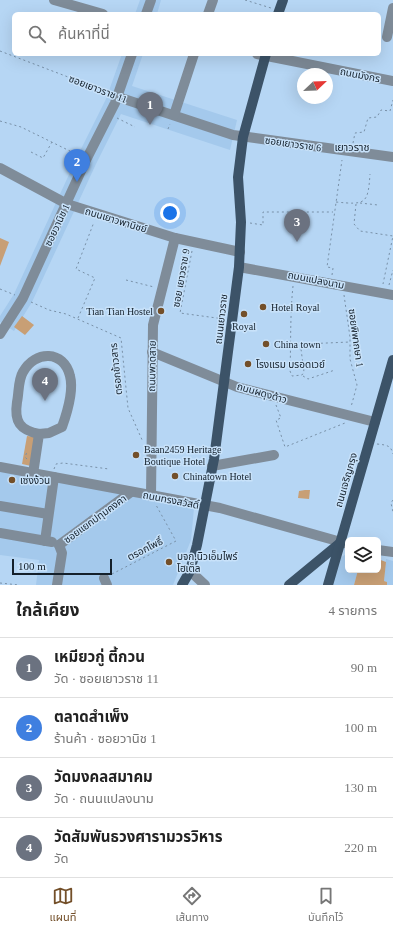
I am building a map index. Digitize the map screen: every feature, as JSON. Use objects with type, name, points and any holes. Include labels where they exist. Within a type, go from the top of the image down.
[{"type":"main road","points":[[278,12],[283,0]]},
{"type":"main road","name":"ถนนเยาวราช","points":[[182,585],[190,571],[197,545],[212,466],[239,267],[242,222],[238,177],[242,137],[263,56]]},
{"type":"main road","name":"ถนนเจริญกรุง","points":[[328,585],[344,543],[369,444],[393,360]]},
{"type":"main road","points":[[289,585],[344,543]]},
{"type":"street","points":[[54,0],[95,12]]},
{"type":"street","points":[[147,12],[151,0]]},
{"type":"street","points":[[209,12],[213,0]]},
{"type":"street","points":[[386,37],[393,8]]},
{"type":"street","name":"ซอยวานิช 1","points":[[3,330],[23,298],[86,160],[118,97],[131,56]]},
{"type":"street","points":[[174,115],[193,56]]},
{"type":"street","name":"ถนนมังกร","points":[[268,56],[393,81]]},
{"type":"street","name":"ซอยเยาวราช 11","points":[[118,97],[242,137]]},
{"type":"street","name":"ซอยเยาวราช 6","points":[[242,137],[393,157]]},
{"type":"street","name":"ถนนเยาวพานิชย์","points":[[0,168],[67,204],[96,214],[163,232],[175,238],[240,252]]},
{"type":"street","name":"ถนนพาดสาย","points":[[153,500],[151,449],[153,325],[175,238]]},
{"type":"street","name":"ถนนแปลงนาม","points":[[239,267],[294,275],[331,283],[387,292]]},
{"type":"street","name":"ถนนผดุงด้าว","points":[[152,352],[224,380],[237,387],[375,422]]},
{"type":"street","points":[[42,356],[49,356],[60,359],[68,368],[71,378],[69,402],[62,427],[49,433],[39,434],[23,427],[17,421],[15,412],[22,372],[33,361],[42,356]]},
{"type":"street","points":[[33,474],[39,434]]},
{"type":"street","points":[[212,466],[274,455]]},
{"type":"street","name":"ถนนทรงสวัสดิ์","points":[[0,467],[131,492],[153,500],[220,508],[344,543]]},
{"type":"street","points":[[45,541],[54,477]]},
{"type":"street","name":"ซอยแยกปทุมคงคา","points":[[59,546],[131,492]]},
{"type":"street","points":[[0,506],[48,514]]},
{"type":"street","points":[[0,533],[45,541],[59,546],[62,553],[57,585]]},
{"type":"street","points":[[381,550],[393,552]]},
{"type":"street","points":[[190,571],[205,585]]},
{"type":"path","points":[[244,0],[278,12]]},
{"type":"path","name":"ซอยเยาวราช 11","points":[[0,51],[12,56]]},
{"type":"path","name":"ซอยเยาวราช 11","points":[[13,56],[118,97]]},
{"type":"path","points":[[331,283],[333,268],[327,267],[334,212],[348,152],[355,133],[364,132],[368,118],[376,117],[380,110],[390,111],[393,100]]},
{"type":"path","points":[[110,114],[135,127]]},
{"type":"path","points":[[0,121],[21,127],[52,141],[86,160]]},
{"type":"path","points":[[31,152],[43,158],[52,141]]},
{"type":"path","points":[[360,203],[368,195],[370,174]]},
{"type":"path","points":[[336,202],[378,205]]},
{"type":"path","points":[[356,204],[354,224],[360,231],[393,236],[387,292]]},
{"type":"path","points":[[242,222],[263,225],[263,212],[334,212]]},
{"type":"path","points":[[78,319],[95,278],[76,269],[96,214]]},
{"type":"path","name":"ซอย เยาวราช 9","points":[[194,242],[180,313],[233,320]]},
{"type":"path","points":[[387,292],[393,270]]},
{"type":"path","points":[[294,275],[290,326],[290,371],[292,376],[302,375],[308,379],[335,370]]},
{"type":"path","points":[[126,280],[162,288]]},
{"type":"path","points":[[389,282],[393,283]]},
{"type":"path","name":"ซอยพิพากษา 1","points":[[345,285],[344,297],[350,342],[350,359],[357,385],[348,415]]},
{"type":"path","name":"ตรอกข้าวสาร","points":[[0,289],[49,310],[66,314],[121,338],[128,408],[144,443],[151,449]]},
{"type":"path","points":[[302,375],[304,369],[301,349],[304,344],[350,342]]},
{"type":"path","points":[[273,396],[281,418],[276,420],[285,447],[345,424],[348,415]]},
{"type":"path","points":[[369,444],[387,445],[392,448],[393,454]]},
{"type":"path","points":[[54,477],[54,468],[56,464],[63,463],[108,470]]},
{"type":"path","name":"ตรอกโพธิ์","points":[[105,581],[176,541],[153,500]]},
{"type":"path","points":[[393,500],[391,503],[393,512]]},
{"type":"path","points":[[0,583],[19,585]]},
{"type":"shaded area","points":[[140,0],[161,0],[158,12],[136,12]]},
{"type":"shaded area","points":[[121,56],[142,56],[132,86],[237,120],[230,150],[121,114],[96,164],[32,302],[14,331],[0,322],[0,316],[14,294],[78,155],[106,99]]},
{"type":"shaded area","points":[[0,238],[9,242],[0,266]]},
{"type":"shaded area","points":[[22,316],[34,325],[25,335],[14,327]]},
{"type":"shaded area","points":[[27,436],[36,437],[31,466],[22,464]]},
{"type":"shaded area","points":[[0,470],[194,508],[191,540],[173,585],[36,585],[39,560],[0,555]]},
{"type":"shaded area","points":[[310,490],[309,499],[298,498],[299,491]]},
{"type":"shaded area","points":[[345,555],[345,573],[357,573],[354,585],[332,585],[340,558]]},
{"type":"shaded area","points":[[386,559],[393,561],[393,585],[387,585],[387,582],[384,581]]},
{"type":"shaded area","points":[[381,560],[386,562],[384,581],[387,582],[387,585],[354,585],[357,573],[381,573]]},
{"type":"place","name":"เหมียวกู่ ตี้กวน","points":[[150,125]]},
{"type":"place","name":"ตลาดสำเพ็ง","points":[[77,182]]},
{"type":"place","name":"วัดมงคลสมาคม","points":[[297,242]]},
{"type":"place","name":"Hotel Royal","points":[[263,307]]},
{"type":"place","name":"Tian Tian Hostel","points":[[161,311]]},
{"type":"place","name":"Royal","points":[[244,314]]},
{"type":"place","name":"China town","points":[[266,344]]},
{"type":"place","name":"โรงแรม บรอดเวย์","points":[[248,364]]},
{"type":"place","name":"วัดสัมพันธวงศารามวรวิหาร","points":[[45,401]]},
{"type":"place","name":"Baan2459 Heritage Boutique Hotel","points":[[136,455]]},
{"type":"place","name":"Chinatown Hotel","points":[[175,476]]},
{"type":"place","name":"เซ่งง้วน","points":[[12,480]]},
{"type":"place","name":"บจก.นิวเอ็มไพร์ โฮเต็ล","points":[[169,562]]},
{"type":"district","name":"เยาวราช","points":[[352,147]]}]
